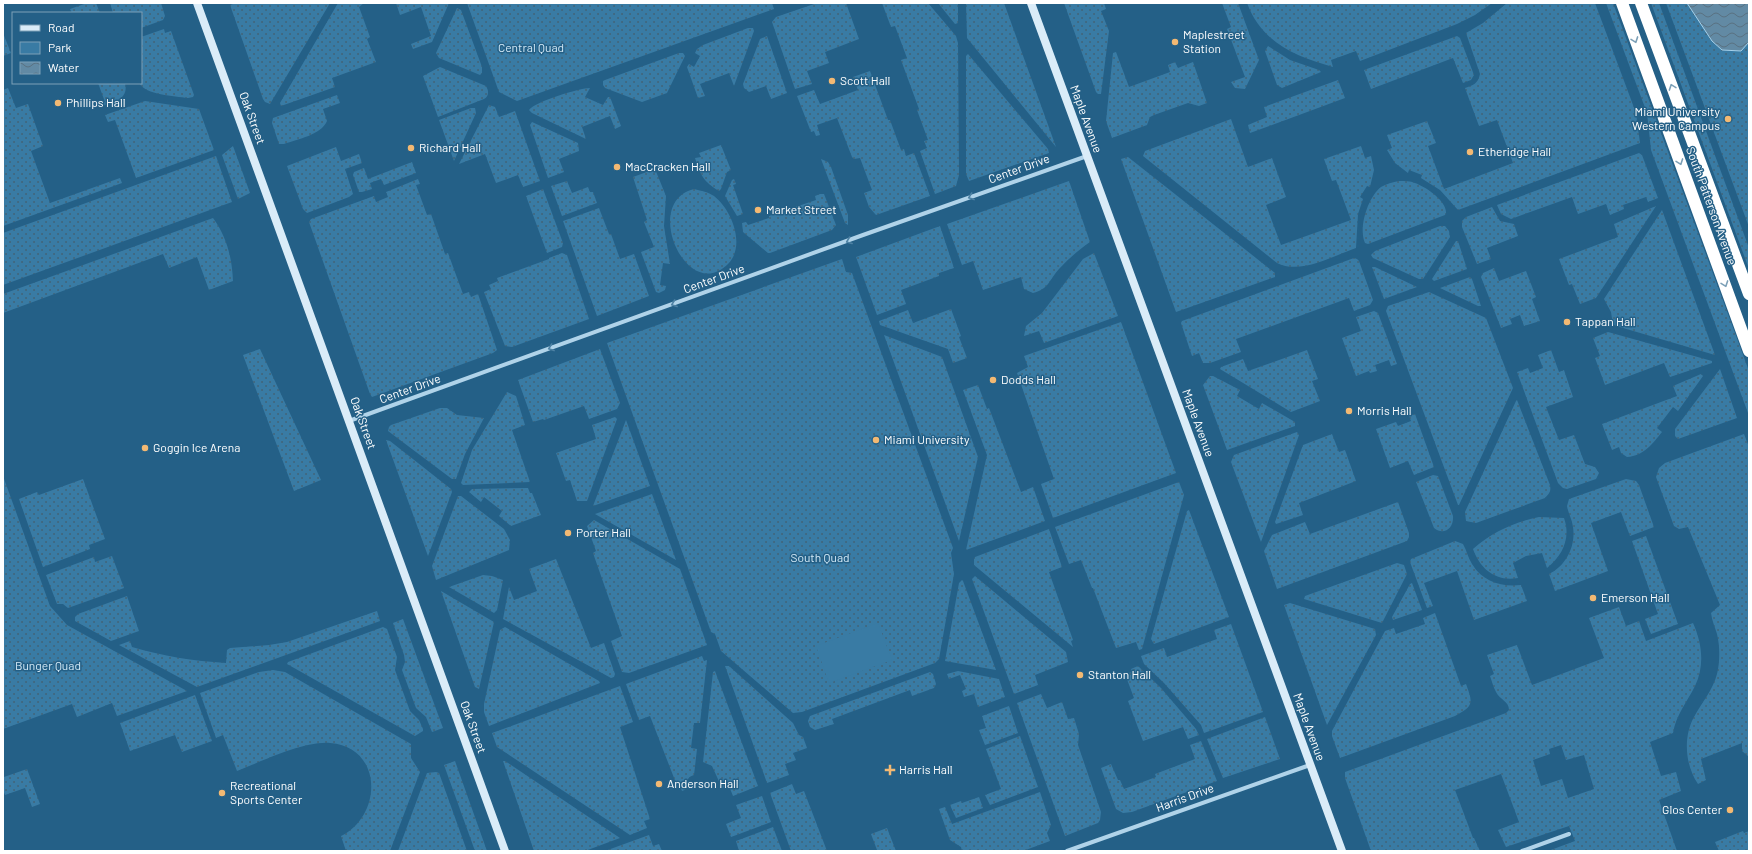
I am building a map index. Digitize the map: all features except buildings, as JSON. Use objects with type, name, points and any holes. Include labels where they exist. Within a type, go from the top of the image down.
[{"type":"highway","name":"South Patterson Avenue","points":[[1622,3],[1749,351]]},
{"type":"highway","name":"South Patterson Avenue","points":[[1641,3],[1749,294]]},
{"type":"street","name":"Oak Street","points":[[197,3],[506,851]]},
{"type":"street","name":"Maple Avenue","points":[[1031,3],[1342,851]]},
{"type":"street","name":"Center Drive","points":[[349,421],[863,235],[1087,156]]},
{"type":"street","name":"Harris Drive","points":[[1067,851],[1310,765]]},
{"type":"street","points":[[1522,851],[1569,834]]},
{"type":"green space","points":[[87,3],[96,3],[100,12],[72,12],[70,9]]},
{"type":"green space","points":[[110,3],[161,3],[165,16],[163,20],[142,28],[142,12],[113,12]]},
{"type":"green space","points":[[236,3],[330,3],[270,104],[265,102],[263,99],[230,5]]},
{"type":"green space","points":[[338,3],[364,3],[359,7],[370,37],[367,39],[376,62],[332,78],[335,87],[281,106],[280,103]]},
{"type":"green space","points":[[396,3],[449,3],[432,42],[413,49],[411,44],[431,36],[421,7],[400,15]]},
{"type":"green space","name":"Central Quad","points":[[467,3],[772,3],[774,9],[517,101],[499,92]]},
{"type":"green space","points":[[817,3],[846,3],[859,39],[825,52],[829,63],[807,71],[812,84],[795,89],[772,22],[776,17]]},
{"type":"green space","points":[[882,3],[928,3],[956,36],[958,43],[959,175],[956,186],[935,194],[920,151],[927,148],[924,141],[928,140],[917,110],[919,109],[901,60],[907,58],[895,26],[891,27]]},
{"type":"green space","points":[[938,3],[958,3],[958,23],[955,24]]},
{"type":"green space","points":[[966,3],[1004,3],[1056,147],[967,38]]},
{"type":"green space","points":[[1064,3],[1104,3],[1106,9],[1101,11],[1109,31],[1101,94],[1096,92]]},
{"type":"green space","points":[[1222,3],[1238,3],[1259,60],[1245,89],[1235,88],[1231,82],[1245,77],[1227,29],[1231,27]]},
{"type":"green space","points":[[1247,3],[1492,3],[1475,15],[1457,24],[1360,61],[1356,51],[1331,60],[1333,67],[1306,58],[1281,46],[1261,28],[1253,17]]},
{"type":"green space","points":[[1507,3],[1595,3],[1636,113],[1640,143],[1458,210],[1440,190],[1421,178],[1422,175],[1409,170],[1408,173],[1395,163],[1387,150],[1392,148],[1387,135],[1427,121],[1436,143],[1428,146],[1444,189],[1513,163],[1497,120],[1479,126],[1465,88],[1473,85],[1480,74],[1466,33],[1483,23]]},
{"type":"green space","points":[[1606,3],[1613,3],[1749,371],[1748,413],[1651,150],[1647,113]]},
{"type":"green space","points":[[1651,3],[1659,3],[1749,248],[1749,269]]},
{"type":"green space","name":"Miami University Western Campus","points":[[1666,3],[1749,3],[1749,227]]},
{"type":"green space","points":[[457,8],[461,10],[482,67],[482,73],[480,75],[439,58],[436,53]]},
{"type":"green space","points":[[748,28],[753,28],[754,31],[734,86],[729,73],[700,84],[705,96],[698,98],[687,67],[689,64],[694,67],[700,56],[695,53],[697,49],[703,45]]},
{"type":"green space","points":[[164,29],[165,33],[171,31],[194,95],[193,97],[168,96],[148,90],[140,84],[142,84],[142,37]]},
{"type":"green space","points":[[3,33],[11,53],[3,56]]},
{"type":"green space","points":[[767,36],[787,93],[771,99],[766,86],[749,92],[744,88],[743,84],[760,39]]},
{"type":"green space","points":[[1457,36],[1460,38],[1474,75],[1471,80],[1463,83],[1453,58],[1371,89],[1364,70]]},
{"type":"green space","points":[[1268,46],[1290,60],[1321,72],[1282,88],[1277,85],[1265,51]]},
{"type":"green space","points":[[1116,52],[1129,87],[1170,72],[1168,65],[1175,62],[1178,68],[1193,62],[1207,103],[1199,106],[1188,103],[1154,115],[1150,117],[1147,125],[1112,138],[1106,121],[1113,53]]},
{"type":"green space","points":[[679,53],[683,53],[685,56],[667,93],[642,102],[605,88],[603,85],[603,81],[605,80]]},
{"type":"green space","points":[[968,54],[1048,149],[1049,153],[969,181],[966,174],[966,56]]},
{"type":"green space","points":[[440,67],[486,86],[488,95],[484,99],[438,117],[423,76]]},
{"type":"green space","points":[[870,71],[901,150],[904,149],[906,156],[914,153],[930,196],[876,215],[869,207],[864,193],[872,190],[860,158],[854,159],[852,157],[837,118],[817,125],[820,135],[816,136],[814,131],[811,132],[797,96],[814,90],[820,104],[858,90],[853,77]]},
{"type":"green space","points":[[1338,80],[1345,98],[1250,133],[1248,125],[1267,117],[1264,107]]},
{"type":"green space","points":[[98,84],[125,84],[125,93],[120,99],[102,106],[101,103],[105,102]]},
{"type":"green space","points":[[8,88],[16,108],[28,104],[43,146],[31,151],[50,203],[120,178],[122,183],[3,226],[3,90]]},
{"type":"green space","points":[[590,88],[585,97],[603,105],[608,97],[610,97],[621,126],[615,129],[610,116],[582,127],[586,139],[532,113],[529,110],[539,103],[558,96],[577,90]]},
{"type":"green space","points":[[337,95],[340,103],[323,109],[327,121],[320,130],[302,138],[284,144],[279,144],[272,123],[273,118]]},
{"type":"green space","points":[[145,101],[199,109],[214,150],[136,178],[115,120],[108,122],[105,115]]},
{"type":"green space","points":[[489,105],[495,107],[499,117],[515,111],[540,181],[523,187],[518,175],[496,183],[485,154],[459,164]]},
{"type":"green space","points":[[471,108],[475,108],[476,113],[454,161],[439,120]]},
{"type":"green space","points":[[1231,119],[1248,167],[1272,158],[1286,197],[1266,205],[1281,245],[1351,220],[1336,180],[1332,181],[1324,159],[1361,146],[1365,158],[1371,156],[1374,170],[1370,187],[1367,186],[1360,197],[1363,199],[1358,214],[1356,248],[1306,266],[1286,266],[1277,263],[1143,156],[1145,151]]},
{"type":"green space","points":[[532,122],[578,143],[579,151],[559,159],[564,172],[548,178],[530,125]]},
{"type":"green space","points":[[721,145],[731,170],[727,172],[719,191],[703,178],[695,158],[701,157],[699,153]]},
{"type":"green space","points":[[233,146],[250,193],[238,199],[222,155]]},
{"type":"green space","points":[[336,147],[341,161],[359,154],[362,163],[345,169],[353,194],[349,197],[307,213],[303,209],[287,166]]},
{"type":"green space","points":[[1639,153],[1642,155],[1658,198],[1648,202],[1646,197],[1623,205],[1624,209],[1610,215],[1606,204],[1578,214],[1572,197],[1511,219],[1501,214],[1497,205]]},
{"type":"green space","points":[[216,156],[232,202],[3,285],[3,233]]},
{"type":"green space","points":[[1128,157],[1275,273],[1275,277],[1176,312],[1121,159]]},
{"type":"green space","points":[[821,159],[828,162],[831,167],[848,215],[848,225],[845,223]]},
{"type":"green space","points":[[412,162],[416,173],[384,185],[381,179],[370,183],[372,189],[359,192],[353,175],[354,172],[364,168],[368,179]]},
{"type":"green space","points":[[655,169],[666,196],[664,226],[670,264],[663,263],[660,285],[666,286],[665,290],[659,293],[656,292],[641,252],[654,247],[644,222],[647,220],[633,177]]},
{"type":"green space","points":[[418,179],[420,184],[416,185],[427,215],[431,214],[445,254],[448,253],[463,294],[469,292],[471,297],[478,294],[497,350],[493,353],[372,397],[309,222],[311,219],[374,196],[376,202],[388,197],[386,192]]},
{"type":"green space","points":[[734,179],[736,184],[733,185],[743,214],[737,216],[725,196],[732,180]]},
{"type":"green space","points":[[567,181],[572,193],[588,187],[590,192],[593,192],[597,203],[562,216],[551,186]]},
{"type":"green space","points":[[1069,181],[1090,242],[1067,261],[1046,287],[1038,291],[1033,293],[1024,289],[1021,277],[983,290],[973,261],[962,265],[947,224]]},
{"type":"green space","points":[[1399,181],[1413,182],[1430,191],[1440,199],[1445,208],[1445,215],[1368,244],[1365,243],[1363,229],[1368,205],[1381,187]]},
{"type":"green space","points":[[543,189],[563,243],[562,247],[547,253],[526,196]]},
{"type":"green space","points":[[694,189],[712,195],[721,202],[731,219],[734,228],[736,248],[733,256],[728,264],[713,273],[698,271],[685,262],[676,247],[671,229],[671,212],[679,198]]},
{"type":"green space","points":[[824,194],[836,225],[832,230],[770,253],[768,253],[743,232],[742,223],[746,222],[748,225],[769,218],[769,216],[816,200],[815,196]]},
{"type":"green space","points":[[1656,206],[1596,298],[1580,304],[1572,284],[1569,285],[1559,259],[1618,237],[1614,224]]},
{"type":"green space","points":[[1492,207],[1500,221],[1514,224],[1518,236],[1487,248],[1491,259],[1477,264],[1462,227],[1462,221],[1466,217]]},
{"type":"green space","points":[[599,208],[620,259],[634,254],[649,296],[597,316],[563,221]]},
{"type":"green space","points":[[1662,210],[1715,355],[1613,325],[1611,312],[1604,299]]},
{"type":"green space","points":[[213,218],[222,233],[228,248],[233,281],[209,290],[197,257],[169,268],[163,254],[3,313],[3,294]]},
{"type":"green space","points":[[940,226],[954,268],[939,273],[939,276],[901,290],[906,304],[877,315],[856,257]]},
{"type":"green space","points":[[1440,226],[1445,226],[1449,231],[1450,237],[1423,279],[1419,279],[1373,258],[1371,255],[1375,251]]},
{"type":"green space","points":[[1456,241],[1458,241],[1467,269],[1434,281],[1432,279]]},
{"type":"green space","points":[[562,253],[567,255],[589,319],[512,347],[505,346],[484,292],[491,289],[489,285],[498,281],[497,278]]},
{"type":"green space","points":[[1094,253],[1118,316],[1044,343],[1039,331],[1024,336],[1026,326],[1042,313],[1083,259]]},
{"type":"green space","points":[[1354,258],[1359,261],[1373,300],[1370,305],[1354,311],[1349,298],[1236,339],[1241,352],[1210,363],[1203,363],[1199,353],[1192,356],[1181,323],[1182,321]]},
{"type":"green space","name":"South Quad","points":[[842,259],[846,272],[852,273],[953,548],[951,553],[954,574],[939,659],[935,663],[802,712],[793,713],[721,651],[715,634],[711,632],[607,343]]},
{"type":"green space","points":[[1372,267],[1375,267],[1417,287],[1384,299]]},
{"type":"green space","points":[[1494,268],[1499,281],[1526,271],[1536,297],[1532,299],[1540,321],[1524,326],[1520,315],[1510,319],[1512,324],[1501,328],[1481,277],[1483,273]]},
{"type":"green space","points":[[1470,277],[1481,306],[1478,306],[1440,288]]},
{"type":"green space","points":[[1429,292],[1486,318],[1513,388],[1459,505],[1386,311],[1388,306]]},
{"type":"green space","points":[[951,309],[967,358],[953,363],[948,349],[880,325],[879,321],[908,310],[913,323]]},
{"type":"green space","points":[[1374,311],[1378,313],[1397,364],[1391,366],[1389,360],[1375,365],[1377,371],[1370,373],[1369,371],[1356,376],[1342,338],[1361,331],[1356,317]]},
{"type":"green space","points":[[1121,322],[1176,473],[1053,518],[1041,484],[1054,479],[1017,373],[1028,367],[1024,356]]},
{"type":"green space","points":[[1608,332],[1712,361],[1712,363],[1670,377],[1664,363],[1605,385],[1595,358],[1600,356],[1593,338]]},
{"type":"green space","points":[[884,335],[942,357],[978,457],[959,541]]},
{"type":"green space","points":[[260,349],[321,480],[294,491],[243,355]]},
{"type":"green space","points":[[600,349],[620,403],[617,409],[589,419],[584,406],[544,420],[533,422],[518,380]]},
{"type":"green space","points":[[1307,350],[1318,379],[1312,381],[1320,401],[1291,412],[1220,369],[1221,367],[1243,359],[1248,371]]},
{"type":"green space","points":[[1551,350],[1559,372],[1564,370],[1573,397],[1546,407],[1559,440],[1574,435],[1585,464],[1595,467],[1599,473],[1596,479],[1567,489],[1563,488],[1558,483],[1517,372],[1528,368],[1530,373],[1543,368],[1538,355]]},
{"type":"green space","points":[[1720,369],[1737,418],[1678,439],[1675,436],[1675,429]]},
{"type":"green space","points":[[1701,374],[1703,376],[1678,411],[1673,407],[1657,428],[1662,432],[1648,448],[1643,452],[1627,457],[1621,453],[1619,447],[1612,450],[1602,424],[1677,396],[1673,386]]},
{"type":"green space","points":[[1210,376],[1213,376],[1240,390],[1237,396],[1259,409],[1262,403],[1295,422],[1295,426],[1227,450],[1203,385]]},
{"type":"green space","points":[[978,385],[987,409],[989,408],[1021,492],[1033,487],[1045,521],[966,550],[987,455],[963,390]]},
{"type":"green space","points":[[507,392],[516,396],[525,425],[512,430],[530,482],[463,485],[461,483],[472,450]]},
{"type":"green space","points":[[1517,400],[1550,485],[1550,492],[1545,498],[1476,523],[1466,521],[1465,512]]},
{"type":"green space","points":[[440,408],[447,408],[457,415],[484,418],[465,454],[456,479],[452,479],[388,431],[391,425]]},
{"type":"green space","points":[[1415,414],[1434,467],[1414,475],[1408,461],[1390,468],[1376,429],[1396,422],[1398,426],[1411,421],[1409,416]]},
{"type":"green space","points":[[615,417],[617,419],[587,501],[577,501],[570,480],[566,481],[556,453],[596,439],[592,425]]},
{"type":"green space","points":[[626,420],[650,486],[593,506]]},
{"type":"green space","points":[[1297,432],[1299,435],[1261,542],[1231,462],[1234,455]]},
{"type":"green space","points":[[1332,434],[1339,452],[1345,450],[1356,481],[1299,503],[1303,515],[1276,524],[1275,522],[1303,445]]},
{"type":"green space","points":[[1744,434],[1749,447],[1749,757],[1742,751],[1742,743],[1701,759],[1706,780],[1698,784],[1690,768],[1688,760],[1688,733],[1690,725],[1710,691],[1717,674],[1719,644],[1711,613],[1720,605],[1688,527],[1679,529],[1674,526],[1656,477],[1659,468],[1665,463]]},
{"type":"green space","points":[[386,440],[390,441],[451,489],[452,492],[428,556]]},
{"type":"green space","points":[[1433,475],[1438,476],[1453,516],[1452,524],[1448,530],[1445,531],[1434,528],[1416,482]]},
{"type":"green space","name":"Bunger Quad","points":[[3,476],[50,606],[67,625],[187,691],[117,716],[112,703],[77,717],[72,704],[3,729]]},
{"type":"green space","points":[[83,479],[105,539],[89,545],[90,549],[43,567],[19,499],[37,492],[39,495]]},
{"type":"green space","points":[[1626,479],[1636,481],[1639,485],[1654,527],[1630,536],[1621,512],[1591,523],[1608,571],[1555,591],[1549,574],[1565,561],[1573,541],[1574,534],[1572,521],[1567,506],[1569,499]]},
{"type":"green space","points":[[1179,482],[1184,495],[1142,649],[1139,650],[1136,642],[1116,648],[1081,560],[1069,564],[1055,527]]},
{"type":"green space","points":[[528,488],[530,493],[532,493],[541,515],[511,526],[499,516],[502,511],[484,497],[481,502],[469,492],[472,489]]},
{"type":"green space","points":[[652,494],[676,560],[595,514]]},
{"type":"green space","points":[[458,496],[461,496],[504,529],[510,540],[509,550],[436,580],[432,566]]},
{"type":"green space","points":[[1398,502],[1409,533],[1407,541],[1277,589],[1264,551],[1272,535],[1305,522],[1310,534]]},
{"type":"green space","points":[[1189,510],[1229,617],[1154,644],[1151,639],[1187,511]]},
{"type":"green space","points":[[1539,517],[1564,518],[1566,525],[1567,532],[1564,546],[1557,558],[1547,568],[1542,553],[1526,556],[1513,563],[1518,578],[1510,579],[1496,576],[1480,563],[1473,549],[1480,543],[1504,528]]},
{"type":"green space","points":[[594,520],[680,569],[707,645],[629,673],[622,672],[611,641],[622,636],[593,553],[596,551],[587,526]]},
{"type":"green space","points":[[1049,529],[1062,567],[1049,572],[1073,640],[1071,641],[1073,647],[974,565],[975,557]]},
{"type":"green space","points":[[1646,536],[1678,624],[1651,634],[1645,619],[1658,614],[1632,541]]},
{"type":"green space","points":[[1455,541],[1463,544],[1471,562],[1481,575],[1500,584],[1521,585],[1527,601],[1474,620],[1457,571],[1424,583],[1433,606],[1427,608],[1410,562],[1411,559]]},
{"type":"green space","points":[[112,556],[124,588],[68,608],[63,604],[57,604],[46,575],[94,557],[95,562]]},
{"type":"green space","points":[[556,559],[591,648],[604,643],[615,674],[614,677],[611,678],[503,619],[509,587],[514,600],[537,591],[529,569]]},
{"type":"green space","points":[[1397,563],[1404,565],[1407,574],[1382,623],[1304,599],[1305,596]]},
{"type":"green space","points":[[483,575],[492,576],[503,580],[497,610],[494,613],[449,587]]},
{"type":"green space","points":[[975,576],[1066,652],[1068,662],[1035,675],[1038,685],[1014,694],[972,579]]},
{"type":"green space","points":[[962,580],[996,670],[945,661],[959,583]]},
{"type":"green space","points":[[1412,583],[1422,610],[1393,620],[1392,617],[1410,584]]},
{"type":"green space","points":[[441,591],[494,622],[479,689],[475,687]]},
{"type":"green space","points":[[127,596],[139,631],[111,641],[75,621],[75,617],[78,614]]},
{"type":"green space","points":[[1290,603],[1375,629],[1376,635],[1327,725],[1284,605]]},
{"type":"green space","points":[[1619,607],[1626,626],[1639,621],[1646,641],[1693,623],[1699,638],[1701,662],[1698,678],[1679,714],[1673,733],[1650,742],[1661,776],[1676,772],[1681,791],[1659,800],[1677,851],[1548,851],[1575,841],[1569,826],[1506,847],[1498,830],[1519,822],[1501,774],[1455,790],[1473,838],[1480,851],[1371,851],[1345,778],[1345,772],[1506,713],[1509,710],[1509,707],[1494,688],[1490,676],[1494,674],[1487,655],[1517,645],[1532,685],[1604,658],[1589,618]],"holes":[[[1561,745],[1566,760],[1584,755],[1594,789],[1568,798],[1562,779],[1541,786],[1533,760],[1550,754],[1549,749]]]},
{"type":"green space","points":[[377,611],[380,621],[197,687],[119,645],[130,641],[132,647],[155,653],[202,661],[226,663],[227,650],[230,648],[287,642]]},
{"type":"green space","points":[[1435,613],[1461,686],[1466,684],[1471,700],[1469,706],[1455,716],[1340,758],[1332,736],[1332,731],[1385,631],[1394,628],[1396,634],[1425,624],[1423,618]]},
{"type":"green space","points":[[403,619],[443,728],[432,732],[426,717],[416,708],[402,670],[405,662],[404,655],[393,623]]},
{"type":"green space","points":[[878,623],[892,660],[829,683],[816,646]]},
{"type":"green space","points":[[1231,624],[1263,712],[1204,733],[1201,725],[1164,683],[1144,664],[1141,656],[1164,648],[1167,657],[1217,639],[1214,630]]},
{"type":"green space","points":[[383,627],[387,629],[397,657],[395,670],[410,711],[419,720],[423,729],[423,731],[415,736],[287,664],[288,662]]},
{"type":"green space","points":[[505,627],[599,681],[600,683],[489,726],[484,712],[484,704],[500,630]]},
{"type":"green space","points":[[702,656],[704,661],[707,660],[700,723],[694,723],[691,748],[697,749],[694,775],[688,780],[687,789],[682,791],[679,782],[676,783],[650,716],[639,720],[626,684]]},
{"type":"green space","points":[[725,666],[729,666],[793,723],[799,735],[803,737],[807,748],[793,753],[796,760],[785,764],[789,775],[767,783]]},
{"type":"green space","points":[[1138,666],[1161,688],[1196,729],[1199,735],[1188,739],[1183,727],[1143,741],[1128,701],[1134,698],[1125,674],[1132,672],[1131,669]]},
{"type":"green space","points":[[273,670],[285,672],[411,744],[411,758],[420,772],[390,851],[346,851],[341,836],[355,826],[364,813],[370,798],[371,783],[368,769],[360,756],[347,747],[330,743],[308,745],[283,752],[237,771],[223,735],[216,738],[200,693],[259,672]]},
{"type":"green space","points":[[715,671],[758,786],[733,796],[729,786],[722,788],[712,766],[703,762],[713,672]]},
{"type":"green space","points":[[958,671],[999,679],[1005,697],[978,707],[974,694],[964,697],[962,691],[966,689],[960,675],[949,679],[947,674]]},
{"type":"green space","points":[[930,672],[933,674],[936,684],[934,688],[912,696],[910,690],[832,719],[834,724],[815,730],[810,727],[808,721],[810,716]]},
{"type":"green space","points":[[620,686],[633,722],[620,727],[650,819],[644,821],[647,828],[630,835],[497,747],[492,733]]},
{"type":"green space","points":[[1041,694],[1047,708],[1062,702],[1068,719],[1074,718],[1079,734],[1078,745],[1101,812],[1098,823],[1065,836],[1017,703]]},
{"type":"green space","points":[[195,695],[212,741],[182,752],[175,735],[130,751],[120,723]]},
{"type":"green space","points":[[1009,706],[1018,733],[985,745],[979,730],[986,728],[982,716]]},
{"type":"green space","points":[[1265,717],[1280,759],[1223,778],[1207,739]]},
{"type":"green space","points":[[1020,736],[1038,787],[990,805],[985,795],[1001,789],[986,749]]},
{"type":"green space","points":[[1201,741],[1217,781],[1132,812],[1123,813],[1116,809],[1101,768],[1111,764],[1124,789],[1156,777],[1155,774],[1195,759],[1190,745]]},
{"type":"green space","points":[[455,761],[487,851],[475,851],[444,765]]},
{"type":"green space","points":[[503,761],[620,838],[585,851],[534,851]]},
{"type":"green space","points":[[27,769],[40,804],[32,807],[25,788],[5,795],[3,790],[3,775],[4,777]]},
{"type":"green space","points":[[427,773],[439,773],[467,851],[398,851]]},
{"type":"green space","points":[[792,784],[796,794],[804,791],[827,851],[791,851],[770,793]]},
{"type":"green space","points":[[1040,792],[1051,825],[1047,833],[1050,841],[1023,851],[962,851],[961,847],[950,840],[939,809],[945,807],[952,824]]},
{"type":"green space","points":[[762,796],[771,822],[731,837],[726,824],[741,818],[736,805]]},
{"type":"green space","points":[[979,797],[983,808],[956,818],[950,805],[961,801],[962,803]]},
{"type":"green space","points":[[773,827],[782,851],[739,851],[736,841]]},
{"type":"green space","points":[[887,828],[896,851],[877,850],[871,834]]},
{"type":"green space","points":[[1743,831],[1744,833],[1749,831],[1749,851],[1719,851],[1715,842]]},
{"type":"green space","points":[[649,835],[653,846],[659,844],[662,851],[605,851]]},
{"type":"water","points":[[1687,3],[1749,3],[1749,42],[1741,51],[1722,50],[1712,41]]},
{"type":"place","name":"Maplestreet Station","points":[[1175,42]]},
{"type":"place","name":"Scott Hall","points":[[832,81]]},
{"type":"place","name":"Phillips Hall","points":[[58,103]]},
{"type":"place","name":"Miami University Western Campus","points":[[1728,119]]},
{"type":"place","name":"Richard Hall","points":[[411,148]]},
{"type":"place","name":"Etheridge Hall","points":[[1470,152]]},
{"type":"place","name":"MacCracken Hall","points":[[617,167]]},
{"type":"place","name":"Market Street","points":[[758,210]]},
{"type":"place","name":"Tappan Hall","points":[[1567,322]]},
{"type":"place","name":"Dodds Hall","points":[[993,380]]},
{"type":"place","name":"Morris Hall","points":[[1349,411]]},
{"type":"place","name":"Miami University","points":[[876,440]]},
{"type":"place","name":"Goggin Ice Arena","points":[[145,448]]},
{"type":"place","name":"Porter Hall","points":[[568,533]]},
{"type":"place","name":"Emerson Hall","points":[[1593,598]]},
{"type":"place","name":"Stanton Hall","points":[[1080,675]]},
{"type":"place","name":"Harris Hall","points":[[890,770]]},
{"type":"place","name":"Anderson Hall","points":[[659,784]]},
{"type":"place","name":"Recreational Sports Center","points":[[222,793]]},
{"type":"place","name":"Glos Center","points":[[1730,810]]}]
